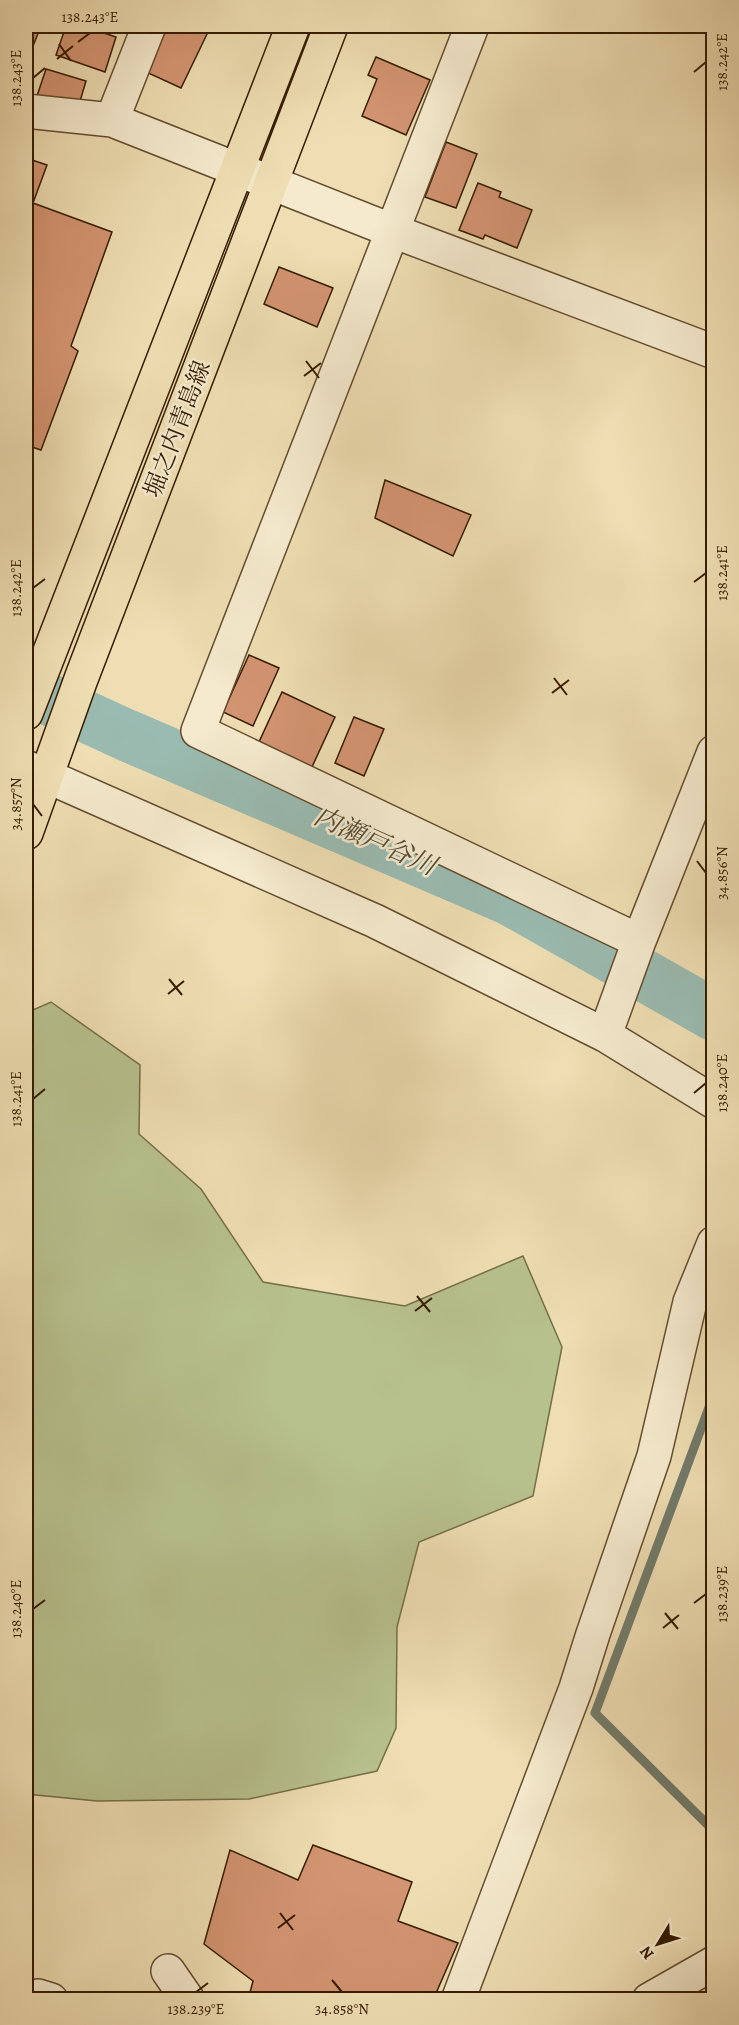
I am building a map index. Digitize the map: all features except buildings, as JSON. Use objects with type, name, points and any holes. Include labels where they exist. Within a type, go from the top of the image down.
[{"type":"main road","name":"堀之内青島線","points":[[26,713],[293,26]]},
{"type":"main road","name":"堀之内青島線","points":[[26,833],[36,772],[60,737],[331,26]]},
{"type":"street","points":[[112,120],[147,26]]},
{"type":"street","points":[[472,26],[198,730],[639,941]]},
{"type":"street","points":[[26,111],[112,120],[393,231],[714,352]]},
{"type":"street","points":[[605,1035],[639,941],[714,752]]},
{"type":"street","points":[[36,772],[375,921],[605,1035],[714,1102]]},
{"type":"street","points":[[458,2000],[576,1688],[654,1456],[690,1302],[714,1244]]},
{"type":"street","points":[[649,2000],[714,1963]]},
{"type":"street","points":[[168,1971],[188,2000]]},
{"type":"street","points":[[26,1998],[38,1996],[51,2000]]},
{"type":"green space","points":[[51,1002],[140,1065],[139,1134],[201,1189],[263,1282],[405,1306],[523,1256],[562,1347],[533,1496],[419,1542],[397,1627],[396,1728],[377,1771],[249,1799],[97,1801],[26,1794],[26,1013]]},
{"type":"waterway","name":"内瀬戸谷川","points":[[26,689],[126,735],[509,899],[714,1015]]},
{"type":"waterway","points":[[714,1394],[595,1713],[714,1831]]}]
